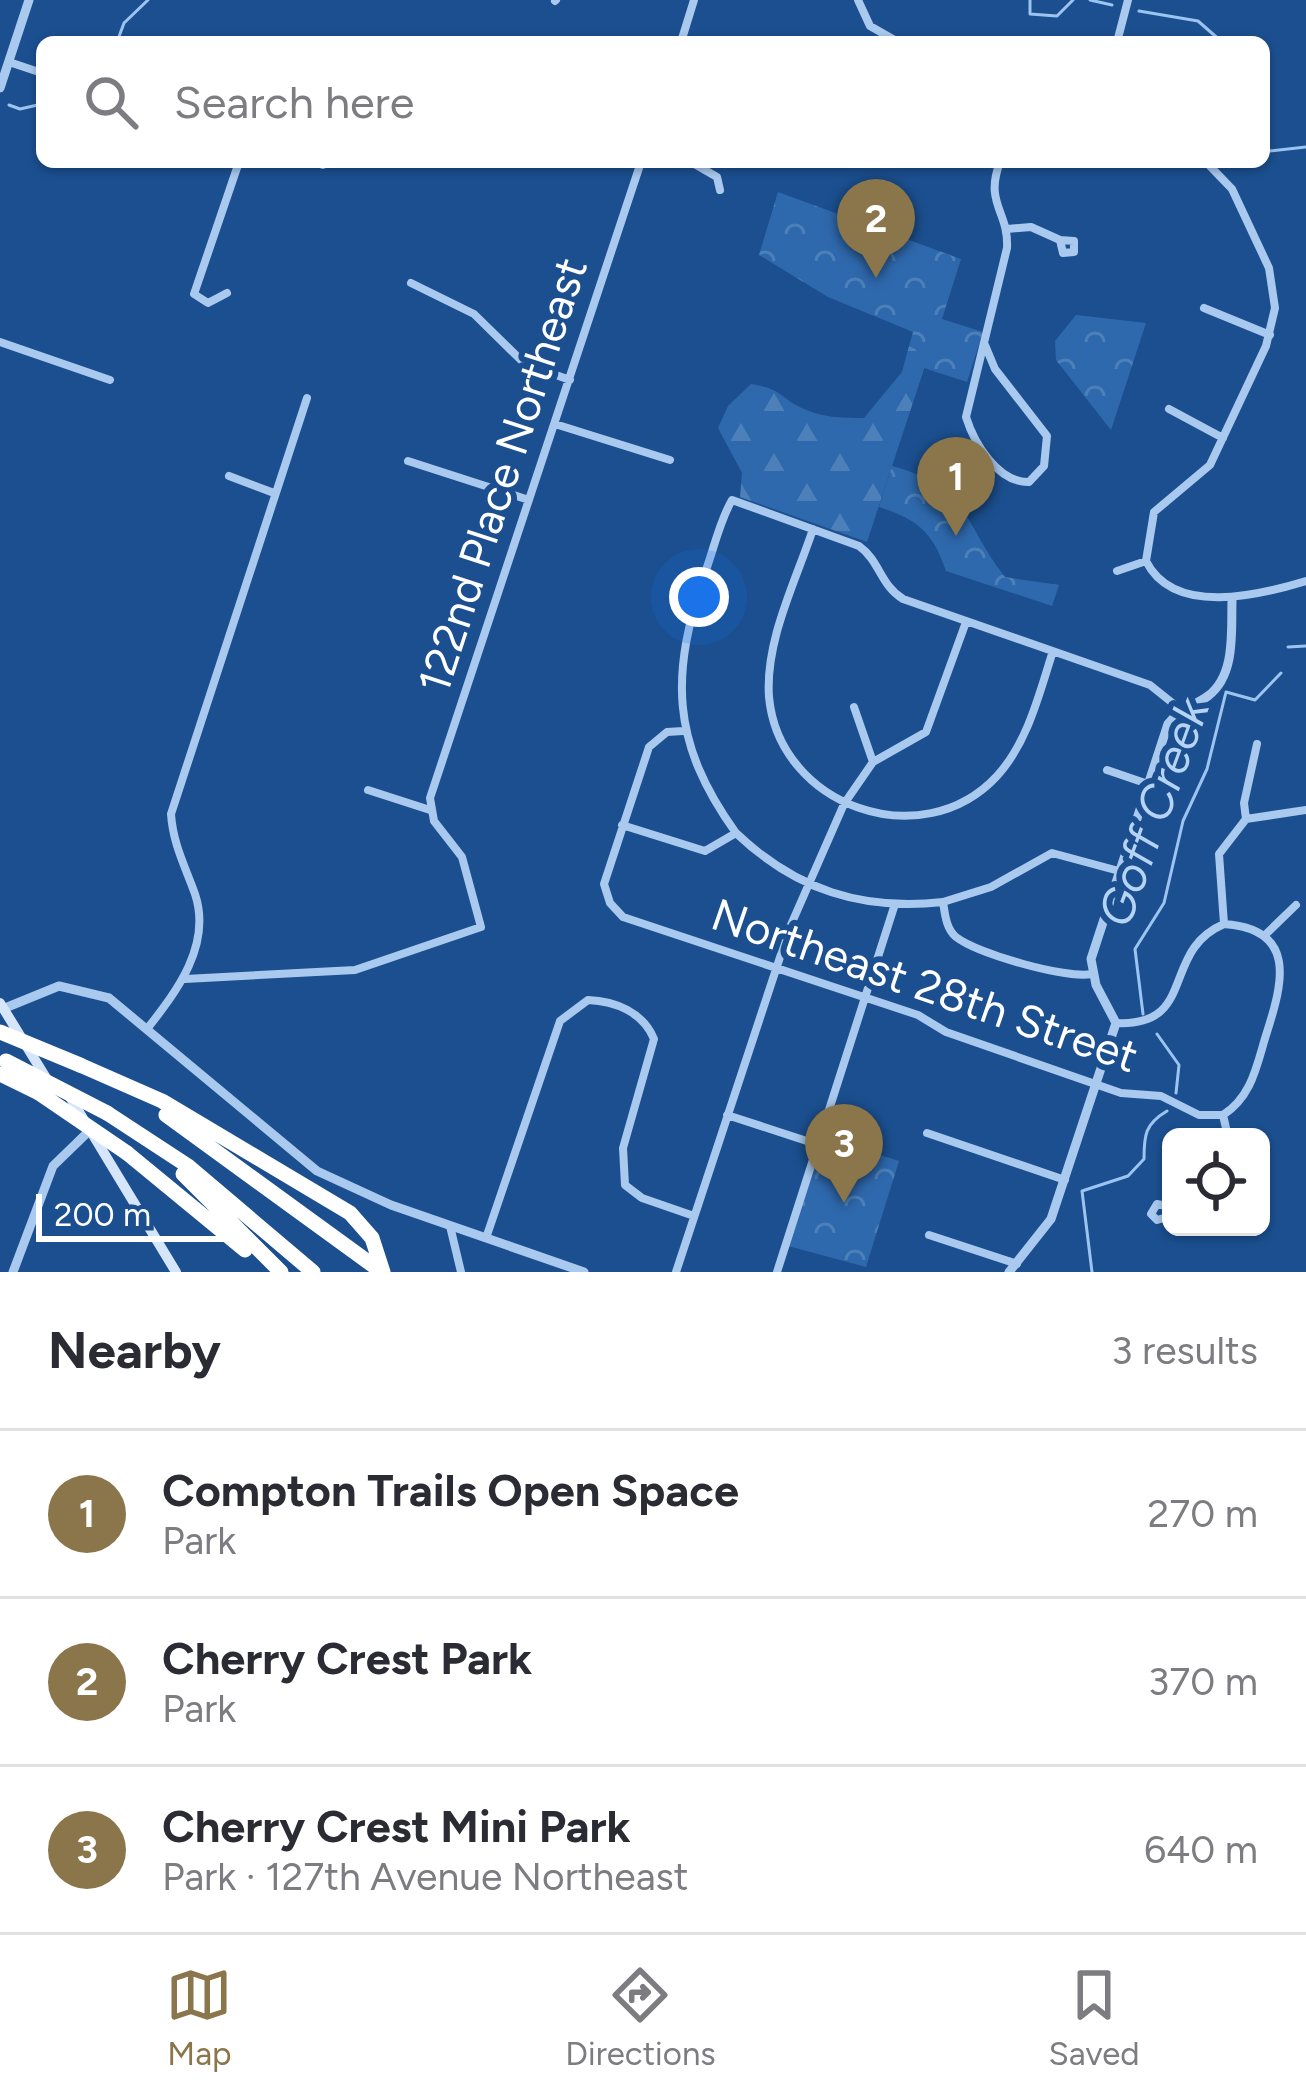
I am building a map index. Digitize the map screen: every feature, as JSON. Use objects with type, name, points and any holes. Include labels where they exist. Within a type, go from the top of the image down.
[{"type":"highway","points":[[0,1032],[162,1101],[350,1213],[372,1238],[382,1272]]},
{"type":"highway","points":[[80,1064],[214,1146],[382,1272]]},
{"type":"highway","points":[[2,1065],[127,1153],[267,1272]]},
{"type":"highway","points":[[2,1065],[107,1113],[151,1142],[313,1272]]},
{"type":"highway","points":[[151,1142],[281,1272]]},
{"type":"main road","points":[[2,1005],[51,1079],[61,1084],[176,1272]]},
{"type":"street","points":[[0,88],[29,0]]},
{"type":"street","points":[[683,36],[694,0]]},
{"type":"street","points":[[858,0],[870,26],[888,36]]},
{"type":"street","points":[[1119,36],[1128,0]]},
{"type":"street","points":[[9,62],[36,71]]},
{"type":"street","points":[[227,293],[208,303],[194,294],[237,168]]},
{"type":"street","name":"122nd Place Northeast","points":[[430,810],[639,168]]},
{"type":"street","points":[[701,168],[717,177],[720,190]]},
{"type":"street","points":[[985,345],[995,369],[1047,436],[1044,466],[1028,482],[1004,475],[973,436],[966,406],[1001,283],[1007,229],[991,191],[998,168]]},
{"type":"street","points":[[1212,168],[1232,189],[1269,268],[1276,308],[1270,335],[1223,438],[1198,478],[1154,512],[1146,561],[1164,582],[1232,601],[1306,581]]},
{"type":"street","points":[[1007,229],[1030,227],[1060,241]]},
{"type":"street","points":[[411,283],[456,301],[525,364],[570,380]]},
{"type":"street","points":[[1204,308],[1270,335]]},
{"type":"street","points":[[0,342],[110,380]]},
{"type":"street","points":[[975,374],[986,367],[995,369]]},
{"type":"street","points":[[147,1029],[185,979],[199,917],[177,854],[171,814],[307,398]]},
{"type":"street","points":[[1169,409],[1223,438]]},
{"type":"street","points":[[555,424],[670,460]]},
{"type":"street","points":[[408,460],[529,500]]},
{"type":"street","points":[[229,476],[274,494]]},
{"type":"street","points":[[1119,871],[1070,854],[1043,856],[991,887],[943,902],[894,907],[806,885],[736,833],[697,770],[683,731],[684,642],[732,500],[868,552],[882,581],[903,599],[1150,685],[1180,709]]},
{"type":"street","points":[[813,529],[772,650],[772,714],[797,765],[844,804],[874,814],[913,817],[955,807],[995,779],[1022,738],[1053,652]]},
{"type":"street","points":[[1117,571],[1146,561]]},
{"type":"street","points":[[929,1235],[1013,1268],[1051,1220],[1116,1023],[1092,974],[1091,959],[1168,724],[1180,709],[1206,697],[1220,681],[1232,642],[1232,601]]},
{"type":"street","points":[[676,1272],[806,885],[844,804],[873,762],[926,732],[966,622]]},
{"type":"street","points":[[854,707],[873,762]]},
{"type":"street","points":[[683,731],[667,732],[650,747],[622,825],[705,850],[736,833]]},
{"type":"street","points":[[1246,819],[1244,803],[1257,744]]},
{"type":"street","points":[[1108,770],[1148,784]]},
{"type":"street","points":[[185,979],[355,970],[475,933],[482,917],[462,857],[430,810],[368,790]]},
{"type":"street","points":[[1224,924],[1219,854],[1246,819],[1306,810]]},
{"type":"street","name":"Northeast 28th Street","points":[[622,825],[604,884],[610,903],[632,921],[867,999],[1098,1084],[1160,1096],[1199,1115],[1223,1114]]},
{"type":"street","points":[[943,902],[948,928],[962,940],[1063,974],[1092,974]]},
{"type":"street","points":[[1264,936],[1296,905]]},
{"type":"street","points":[[777,1272],[894,907]]},
{"type":"street","points":[[1224,924],[1264,936],[1276,952],[1282,980],[1246,1095],[1223,1114],[1226,1128]]},
{"type":"street","points":[[1116,1023],[1152,1022],[1177,1001],[1190,949],[1224,924]]},
{"type":"street","points":[[2,1005],[41,989],[76,987],[109,998],[316,1171],[450,1226],[584,1272]]},
{"type":"street","points":[[486,1238],[560,1021],[587,1000],[629,1010],[651,1031],[654,1050],[621,1160],[625,1185],[642,1198],[694,1216]]},
{"type":"street","points":[[727,1115],[819,1145]]},
{"type":"street","points":[[13,1272],[53,1166],[85,1127]]},
{"type":"street","points":[[927,1133],[1065,1180]]},
{"type":"street","points":[[450,1226],[460,1272]]},
{"type":"green space","points":[[778,192],[961,259],[942,319],[983,332],[967,382],[924,368],[928,354],[909,346],[913,332],[828,297],[759,255]]},
{"type":"green space","points":[[1076,315],[1146,323],[1111,430],[1056,360],[1055,341]]},
{"type":"green space","points":[[909,346],[929,354],[867,542],[740,497],[742,473],[718,428],[728,406],[751,384],[770,388],[819,414],[864,418],[902,372]]},
{"type":"green space","points":[[892,466],[937,484],[951,496],[1005,577],[1059,585],[1052,606],[946,571],[922,529],[879,507]]},
{"type":"green space","points":[[823,1137],[899,1161],[866,1267],[788,1246]]},
{"type":"waterway","points":[[119,36],[124,23],[148,0]]},
{"type":"waterway","name":"Goff Creek","points":[[1030,0],[1030,14],[1057,16],[1073,0]]},
{"type":"waterway","name":"Goff Creek","points":[[1090,0],[1112,5]]},
{"type":"waterway","name":"Goff Creek","points":[[1139,11],[1198,21],[1215,36]]},
{"type":"waterway","points":[[9,105],[20,109],[36,105]]},
{"type":"waterway","name":"Goff Creek","points":[[1270,151],[1306,147]]},
{"type":"waterway","name":"Goff Creek","points":[[1288,647],[1306,646]]},
{"type":"waterway","name":"Goff Creek","points":[[1143,1014],[1135,949],[1164,903],[1183,821],[1207,769],[1226,692],[1255,700],[1281,673]]},
{"type":"waterway","name":"Goff Creek","points":[[1157,1034],[1179,1065],[1176,1093]]},
{"type":"waterway","name":"Goff Creek","points":[[1092,1272],[1082,1191],[1128,1176],[1144,1159],[1150,1126],[1167,1111]]},
{"type":"place","name":"Cherry Crest Park","points":[[876,278]]},
{"type":"place","name":"Compton Trails Open Space","points":[[956,536]]},
{"type":"place","name":"Cherry Crest Mini Park","points":[[844,1203]]}]
